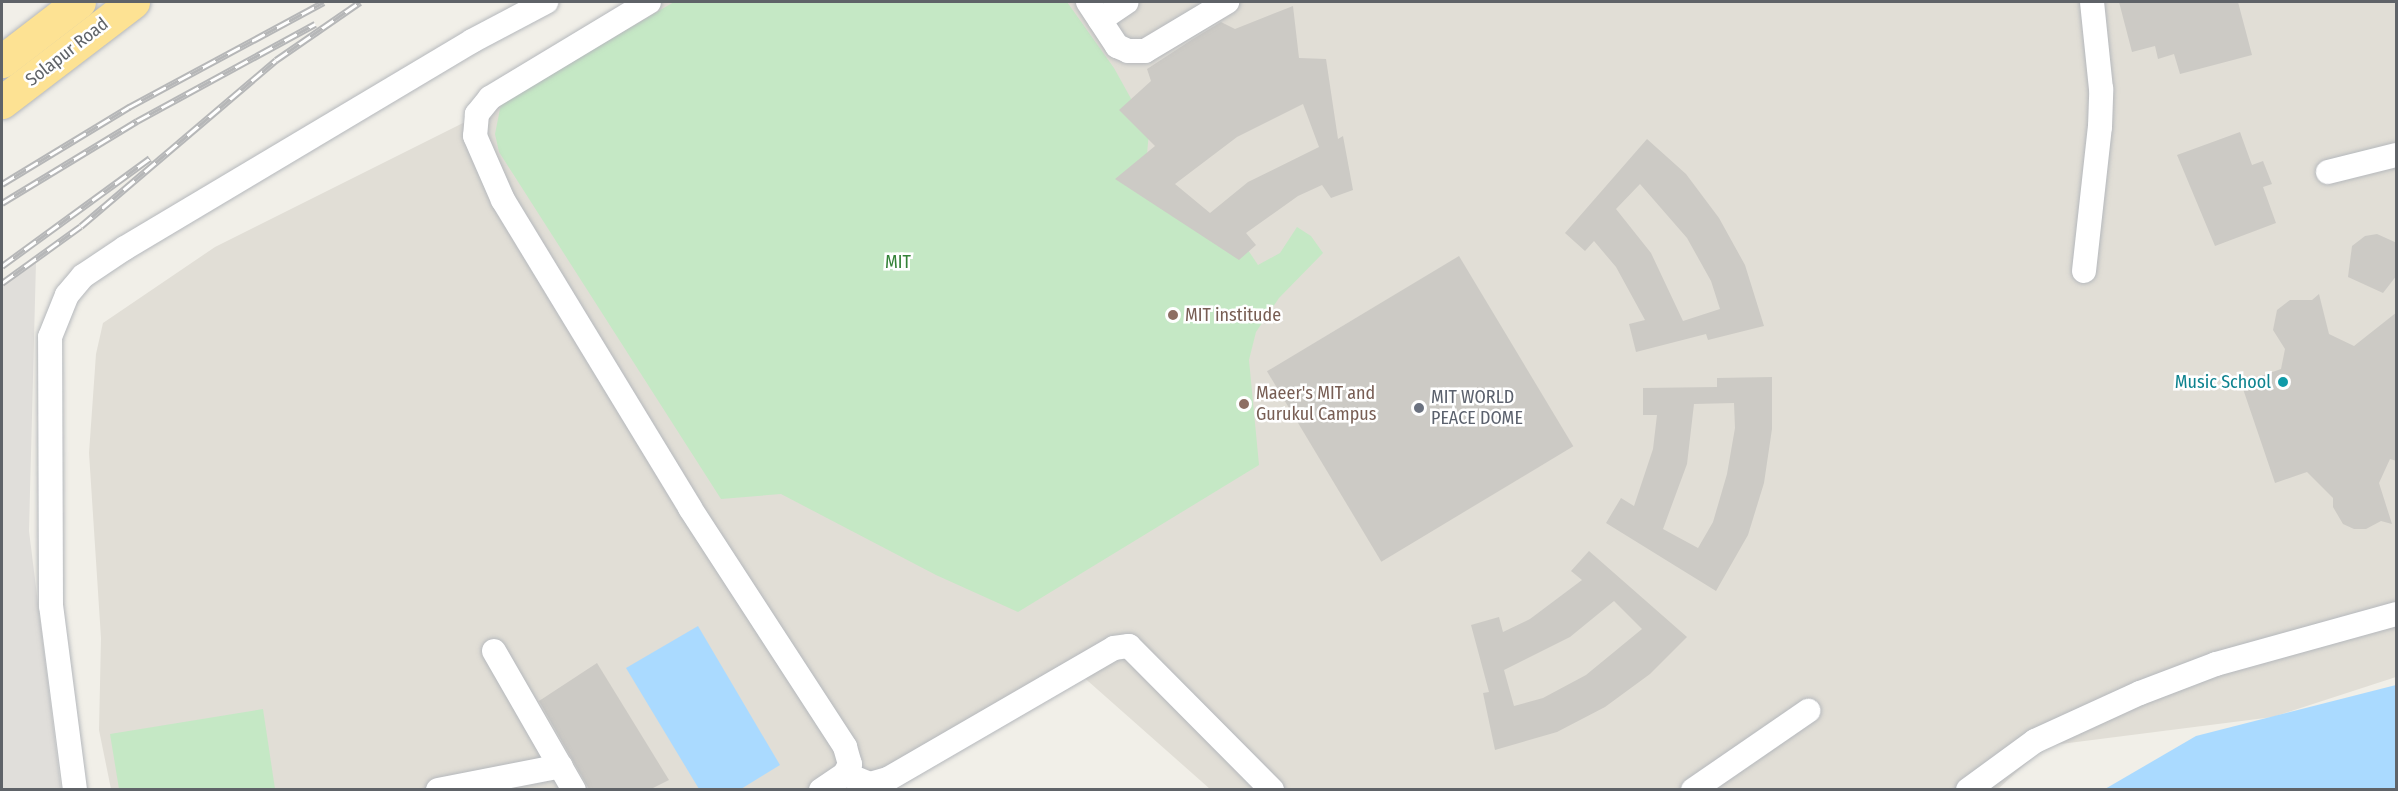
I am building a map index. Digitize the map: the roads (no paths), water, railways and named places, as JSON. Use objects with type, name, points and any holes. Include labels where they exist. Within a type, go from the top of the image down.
[{"type":"highway","name":"Solapur Road","points":[[2,61],[79,2]]},
{"type":"highway","name":"Solapur Road","points":[[2,102],[133,2]]},
{"type":"street","points":[[75,789],[51,606],[50,337],[67,295],[83,276],[125,248],[472,41],[546,2]]},
{"type":"street","points":[[649,2],[490,98],[477,114],[475,136],[509,210],[690,508],[845,747],[850,764],[845,774],[821,789]]},
{"type":"street","points":[[1127,2],[1094,11],[1117,46],[1128,51],[1145,51],[1227,2]]},
{"type":"street","points":[[2084,271],[2100,127],[2101,89],[2092,2]]},
{"type":"street","points":[[2328,172],[2397,155]]},
{"type":"street","points":[[1968,789],[2035,741],[2140,693],[2216,664],[2397,614]]},
{"type":"street","points":[[845,774],[870,784],[888,779],[1114,648],[1129,645],[1272,789]]},
{"type":"street","points":[[494,651],[574,789]]},
{"type":"street","points":[[1693,789],[1808,711]]},
{"type":"street","points":[[438,789],[561,766]]},
{"type":"water","points":[[698,626],[780,765],[741,789],[699,789],[626,668]]},
{"type":"water","points":[[2396,685],[2396,789],[2105,789],[2196,736]]},
{"type":"railway","points":[[2,184],[129,107],[324,2]]},
{"type":"railway","points":[[2,283],[81,226],[276,60],[360,2]]},
{"type":"railway","points":[[2,203],[137,121],[315,24]]},
{"type":"railway","points":[[2,266],[150,158]]},
{"type":"place","name":"MIT institude","points":[[1173,315]]},
{"type":"place","name":"Music School","points":[[2283,382]]},
{"type":"place","name":"Maeer's MIT and Gurukul Campus","points":[[1244,404]]},
{"type":"place","name":"MIT WORLD PEACE DOME","points":[[1419,408]]},
{"type":"park label","name":"MIT","points":[[898,262]]}]
